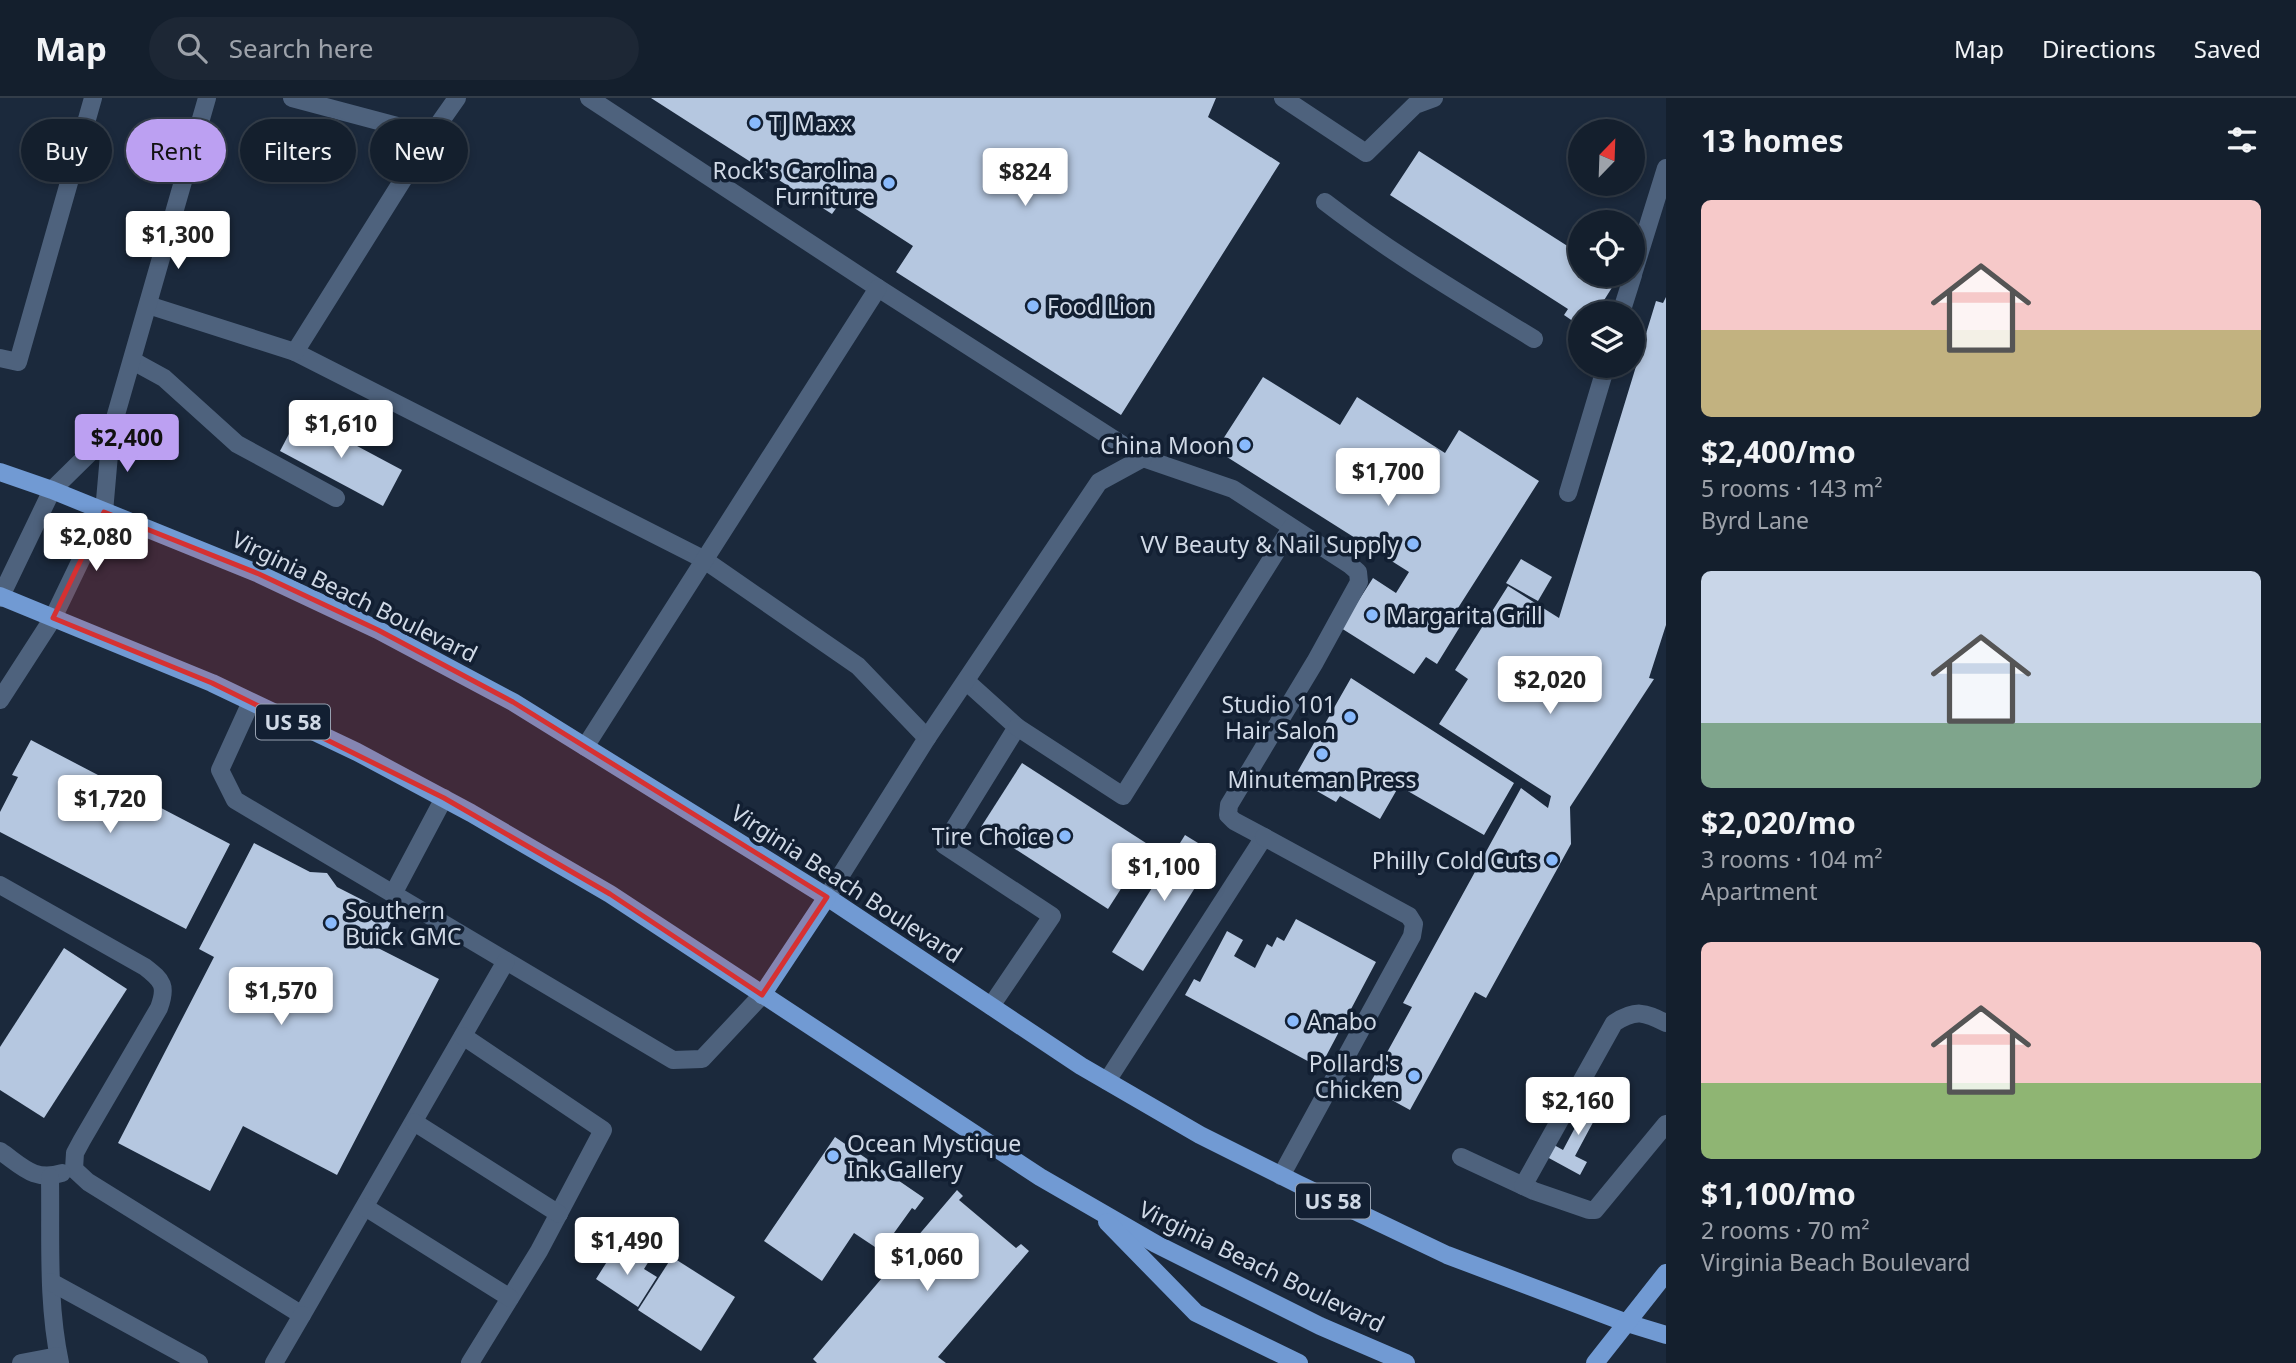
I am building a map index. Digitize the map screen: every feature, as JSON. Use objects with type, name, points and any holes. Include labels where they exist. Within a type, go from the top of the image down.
[{"type":"main road","name":"Virginia Beach Boulevard","points":[[0,472],[52,490],[259,574],[378,630],[513,702],[827,897],[1107,1081],[1200,1135],[1447,1255],[1627,1323],[1666,1335]]},
{"type":"main road","name":"Virginia Beach Boulevard","points":[[0,597],[212,683],[357,752],[444,798],[610,894],[1040,1177],[1156,1244],[1320,1326],[1406,1363]]},
{"type":"main road","points":[[762,995],[827,897]]},
{"type":"main road","points":[[1092,1207],[1196,1313],[1299,1363]]},
{"type":"main road","points":[[1595,1363],[1666,1273]]},
{"type":"street","points":[[0,358],[18,362],[93,98]]},
{"type":"street","points":[[0,700],[52,618],[104,512],[111,432],[207,98]]},
{"type":"street","points":[[292,98],[371,119]]},
{"type":"street","points":[[442,119],[457,98]]},
{"type":"street","points":[[589,98],[1143,458],[1233,489],[1358,572],[1359,582],[1315,662],[1229,805],[1228,815],[1234,821],[1409,916],[1414,924],[1412,936],[1281,1176]]},
{"type":"street","points":[[1283,98],[1366,153],[1414,102],[1434,98]]},
{"type":"street","points":[[1645,236],[1666,168]]},
{"type":"street","points":[[295,352],[402,182]]},
{"type":"street","points":[[1325,202],[1424,271],[1534,339]]},
{"type":"street","points":[[585,747],[878,288]]},
{"type":"street","points":[[148,305],[295,352],[703,559],[858,666],[927,738]]},
{"type":"street","points":[[132,361],[164,378],[237,444],[335,498]]},
{"type":"street","points":[[1568,493],[1602,378]]},
{"type":"street","points":[[0,597],[52,490],[111,432]]},
{"type":"street","points":[[827,897],[927,738],[1099,482],[1143,458]]},
{"type":"street","points":[[967,682],[1017,727],[1123,796],[1291,528]]},
{"type":"street","points":[[251,702],[220,770],[235,800],[673,1060],[702,1059],[762,995]]},
{"type":"street","points":[[991,1006],[1052,916],[944,845],[1017,727]]},
{"type":"street","points":[[393,894],[444,798]]},
{"type":"street","points":[[1107,1081],[1264,837]]},
{"type":"street","points":[[0,885],[145,967],[159,978],[165,993],[159,1008],[75,1153],[74,1169]]},
{"type":"street","points":[[274,1363],[506,961]]},
{"type":"street","points":[[1523,1186],[1614,1023],[1626,1016],[1645,1013],[1666,1023]]},
{"type":"street","points":[[463,1036],[603,1130],[559,1214],[470,1363]]},
{"type":"street","points":[[414,1122],[559,1214]]},
{"type":"street","points":[[1461,1157],[1523,1186],[1588,1210],[1595,1210],[1666,1124]]},
{"type":"street","points":[[0,1151],[36,1176],[50,1177],[74,1169]]},
{"type":"street","points":[[74,1169],[88,1182],[302,1315]]},
{"type":"street","points":[[21,1363],[59,1359],[51,1282],[50,1177]]},
{"type":"street","points":[[365,1207],[510,1298]]},
{"type":"street","points":[[51,1282],[199,1363]]},
{"type":"highlighted area","points":[[104,512],[259,574],[378,630],[513,702],[827,897],[762,995],[610,894],[444,798],[212,683],[53,618]]},
{"type":"building","points":[[651,98],[1216,98],[1208,117],[1280,163],[1121,415],[896,272],[913,246],[842,200],[832,214]]},
{"type":"building","points":[[1419,151],[1568,246],[1568,287],[1612,287],[1604,301],[1568,301],[1568,309],[1390,195]]},
{"type":"building","points":[[1666,297],[1666,625],[1649,678],[1654,679],[1570,807],[1571,844],[1486,998],[1475,992],[1410,1110],[1368,1087],[1412,1007],[1403,1003],[1521,788],[1548,808],[1551,796],[1439,724],[1468,679],[1455,670],[1508,586],[1559,618],[1632,378],[1645,378],[1645,337],[1656,301],[1663,303]]},
{"type":"building","points":[[1263,377],[1340,425],[1357,397],[1445,453],[1459,430],[1539,481],[1451,619],[1461,625],[1437,664],[1426,657],[1414,674],[1341,628],[1373,578],[1396,593],[1409,572],[1216,450]]},
{"type":"building","points":[[299,415],[402,470],[383,506],[280,451]]},
{"type":"building","points":[[1521,559],[1552,577],[1538,601],[1506,583]]},
{"type":"building","points":[[1351,678],[1514,783],[1484,835],[1399,786],[1380,819],[1340,796],[1336,802],[1294,778]]},
{"type":"building","points":[[31,740],[230,844],[186,929],[0,832],[0,812],[18,777],[12,775]]},
{"type":"building","name":"Tire Choice","points":[[1022,763],[1149,845],[1108,909],[981,827]]},
{"type":"building","points":[[1185,835],[1216,854],[1143,971],[1112,952]]},
{"type":"building","points":[[254,843],[310,872],[327,873],[337,887],[394,916],[378,948],[439,979],[337,1175],[243,1126],[210,1191],[118,1143],[214,957],[199,949]]},
{"type":"building","points":[[1296,919],[1376,962],[1324,1060],[1319,1057],[1315,1065],[1185,995],[1194,979],[1200,982],[1227,931],[1243,940],[1234,956],[1255,968],[1267,944],[1272,947],[1277,937],[1284,941]]},
{"type":"building","points":[[64,948],[127,989],[44,1118],[0,1090],[0,1047]]},
{"type":"building","points":[[1594,1092],[1606,1098],[1575,1156],[1587,1162],[1580,1175],[1547,1157],[1554,1145],[1563,1150]]},
{"type":"building","points":[[835,1137],[924,1198],[915,1210],[912,1208],[881,1251],[854,1233],[822,1281],[764,1241]]},
{"type":"building","points":[[957,1190],[963,1196],[959,1200],[1016,1248],[1021,1244],[1029,1251],[938,1357],[946,1363],[817,1363],[813,1359]]},
{"type":"building","points":[[615,1249],[631,1260],[636,1253],[649,1261],[644,1269],[657,1277],[638,1307],[596,1279]]},
{"type":"building","points":[[672,1257],[735,1297],[701,1351],[638,1310]]},
{"type":"place","name":"TJ Maxx","points":[[755,123]]},
{"type":"place","name":"Rock's Carolina Furniture","points":[[889,183]]},
{"type":"place","name":"Food Lion","points":[[1033,306]]},
{"type":"place","name":"China Moon","points":[[1245,445]]},
{"type":"place","name":"VV Beauty & Nail Supply","points":[[1413,544]]},
{"type":"place","name":"Margarita Grill","points":[[1372,615]]},
{"type":"place","name":"Studio 101 Hair Salon","points":[[1350,717]]},
{"type":"place","name":"Minuteman Press","points":[[1322,754]]},
{"type":"place","name":"Tire Choice","points":[[1065,836]]},
{"type":"place","name":"Philly Cold Cuts","points":[[1552,860]]},
{"type":"place","name":"Southern Buick GMC","points":[[331,923]]},
{"type":"place","name":"Anabo","points":[[1293,1021]]},
{"type":"place","name":"Pollard's Chicken","points":[[1414,1076]]},
{"type":"place","name":"Ocean Mystique Ink Gallery","points":[[833,1156]]}]
